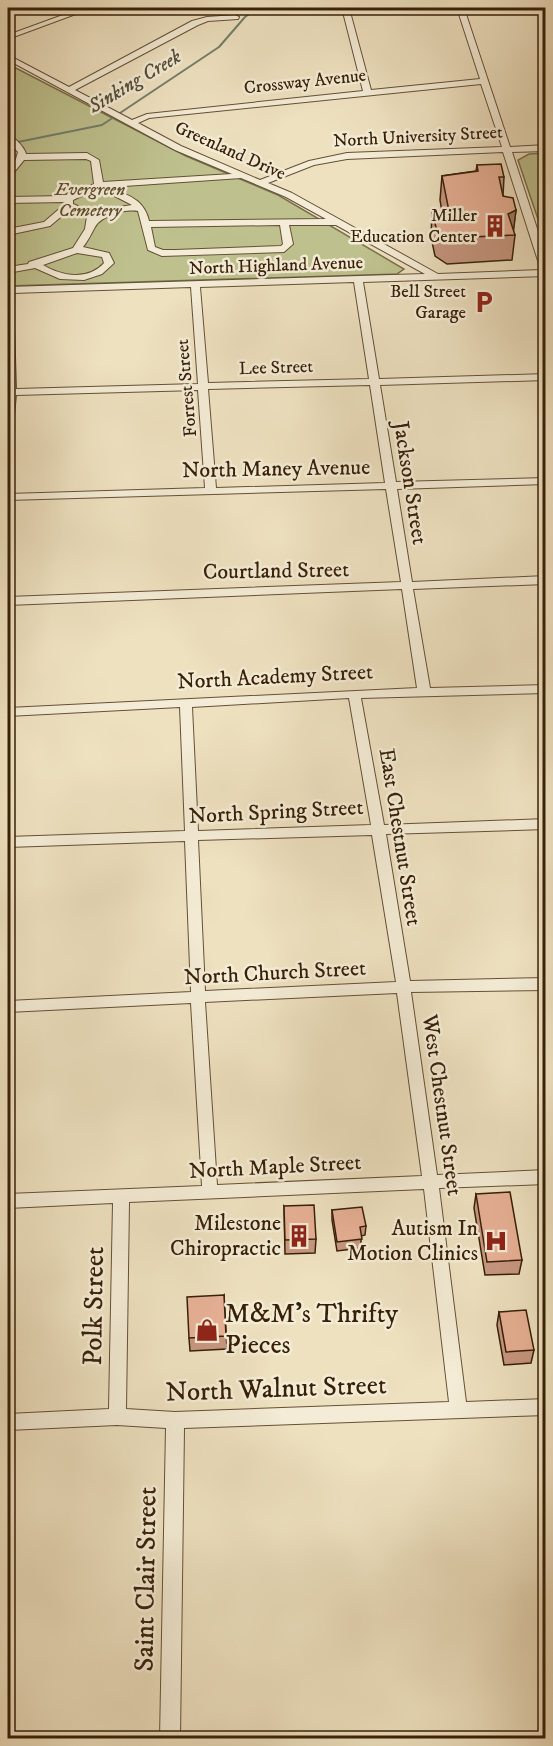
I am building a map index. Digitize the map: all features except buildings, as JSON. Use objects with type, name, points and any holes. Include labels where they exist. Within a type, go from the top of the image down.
[{"type":"street","points":[[8,37],[88,8]]},
{"type":"street","points":[[345,8],[367,92]]},
{"type":"street","points":[[461,8],[508,148],[546,273]]},
{"type":"street","points":[[69,90],[195,22],[217,17],[235,17]]},
{"type":"street","name":"Greenland Drive","points":[[8,57],[178,148],[289,195],[437,277]]},
{"type":"street","name":"Crossway Avenue","points":[[132,123],[147,116],[484,81]]},
{"type":"street","points":[[8,174],[22,153],[12,141]]},
{"type":"street","name":"North University Street","points":[[260,183],[312,163],[347,156],[546,148]]},
{"type":"street","points":[[21,157],[87,156],[95,160],[99,185]]},
{"type":"street","points":[[8,232],[47,224],[69,202],[88,188],[111,182],[242,175]]},
{"type":"street","points":[[99,185],[136,203],[142,209],[151,248],[162,253],[284,249],[288,244],[284,223]]},
{"type":"street","points":[[8,200],[69,202],[92,219]]},
{"type":"street","points":[[92,219],[118,209],[142,209]]},
{"type":"street","points":[[77,249],[90,233],[92,219]]},
{"type":"street","points":[[147,224],[338,222]]},
{"type":"street","points":[[8,270],[20,270],[32,264],[77,249],[93,249],[106,255],[109,262],[105,269],[93,275],[63,277],[32,264]]},
{"type":"street","name":"North Highland Avenue","points":[[8,290],[546,273]]},
{"type":"street","name":"Jackson Street","points":[[358,280],[424,692]]},
{"type":"street","name":"Forrest Street","points":[[195,284],[205,387],[211,489]]},
{"type":"street","points":[[8,290],[8,426]]},
{"type":"street","name":"Lee Street","points":[[9,392],[546,377]]},
{"type":"street","name":"North Maney Avenue","points":[[8,497],[211,489],[390,487],[546,481]]},
{"type":"street","name":"Courtland Street","points":[[8,601],[546,580]]},
{"type":"street","name":"North Academy Street","points":[[8,712],[354,694],[546,688]]},
{"type":"street","name":"East Chestnut Street","points":[[354,694],[380,828],[402,987]]},
{"type":"street","points":[[186,703],[198,999],[210,1193]]},
{"type":"street","name":"North Spring Street","points":[[8,842],[546,824]]},
{"type":"street","name":"North Church Street","points":[[8,1006],[198,999],[402,987],[546,984]]},
{"type":"street","name":"West Chestnut Street","points":[[402,987],[431,1183],[458,1409]]},
{"type":"street","name":"North Maple Street","points":[[8,1201],[546,1177]]},
{"type":"street","name":"Polk Street","points":[[117,1417],[122,1197]]},
{"type":"street","name":"North Walnut Street","points":[[8,1422],[117,1417],[175,1420],[546,1407]]},
{"type":"street","name":"Saint Clair Street","points":[[170,1738],[175,1420]]},
{"type":"green space","name":"Evergreen Cemetery","points":[[8,64],[186,156],[278,195],[404,269],[397,274],[8,286]]},
{"type":"green space","points":[[546,153],[545,240],[518,160],[529,154]]},
{"type":"waterway","name":"Sinking Creek","points":[[8,144],[102,125],[219,47],[245,17],[258,8]]},
{"type":"place","name":"Miller Education Center","points":[[495,226]]},
{"type":"place","name":"Bell Street Garage","points":[[484,302]]},
{"type":"place","name":"Milestone Chiropractic","points":[[299,1236]]},
{"type":"place","name":"Autism In Motion Clinics","points":[[496,1241]]},
{"type":"place","name":"M&M's Thrifty Pieces","points":[[207,1330]]}]
